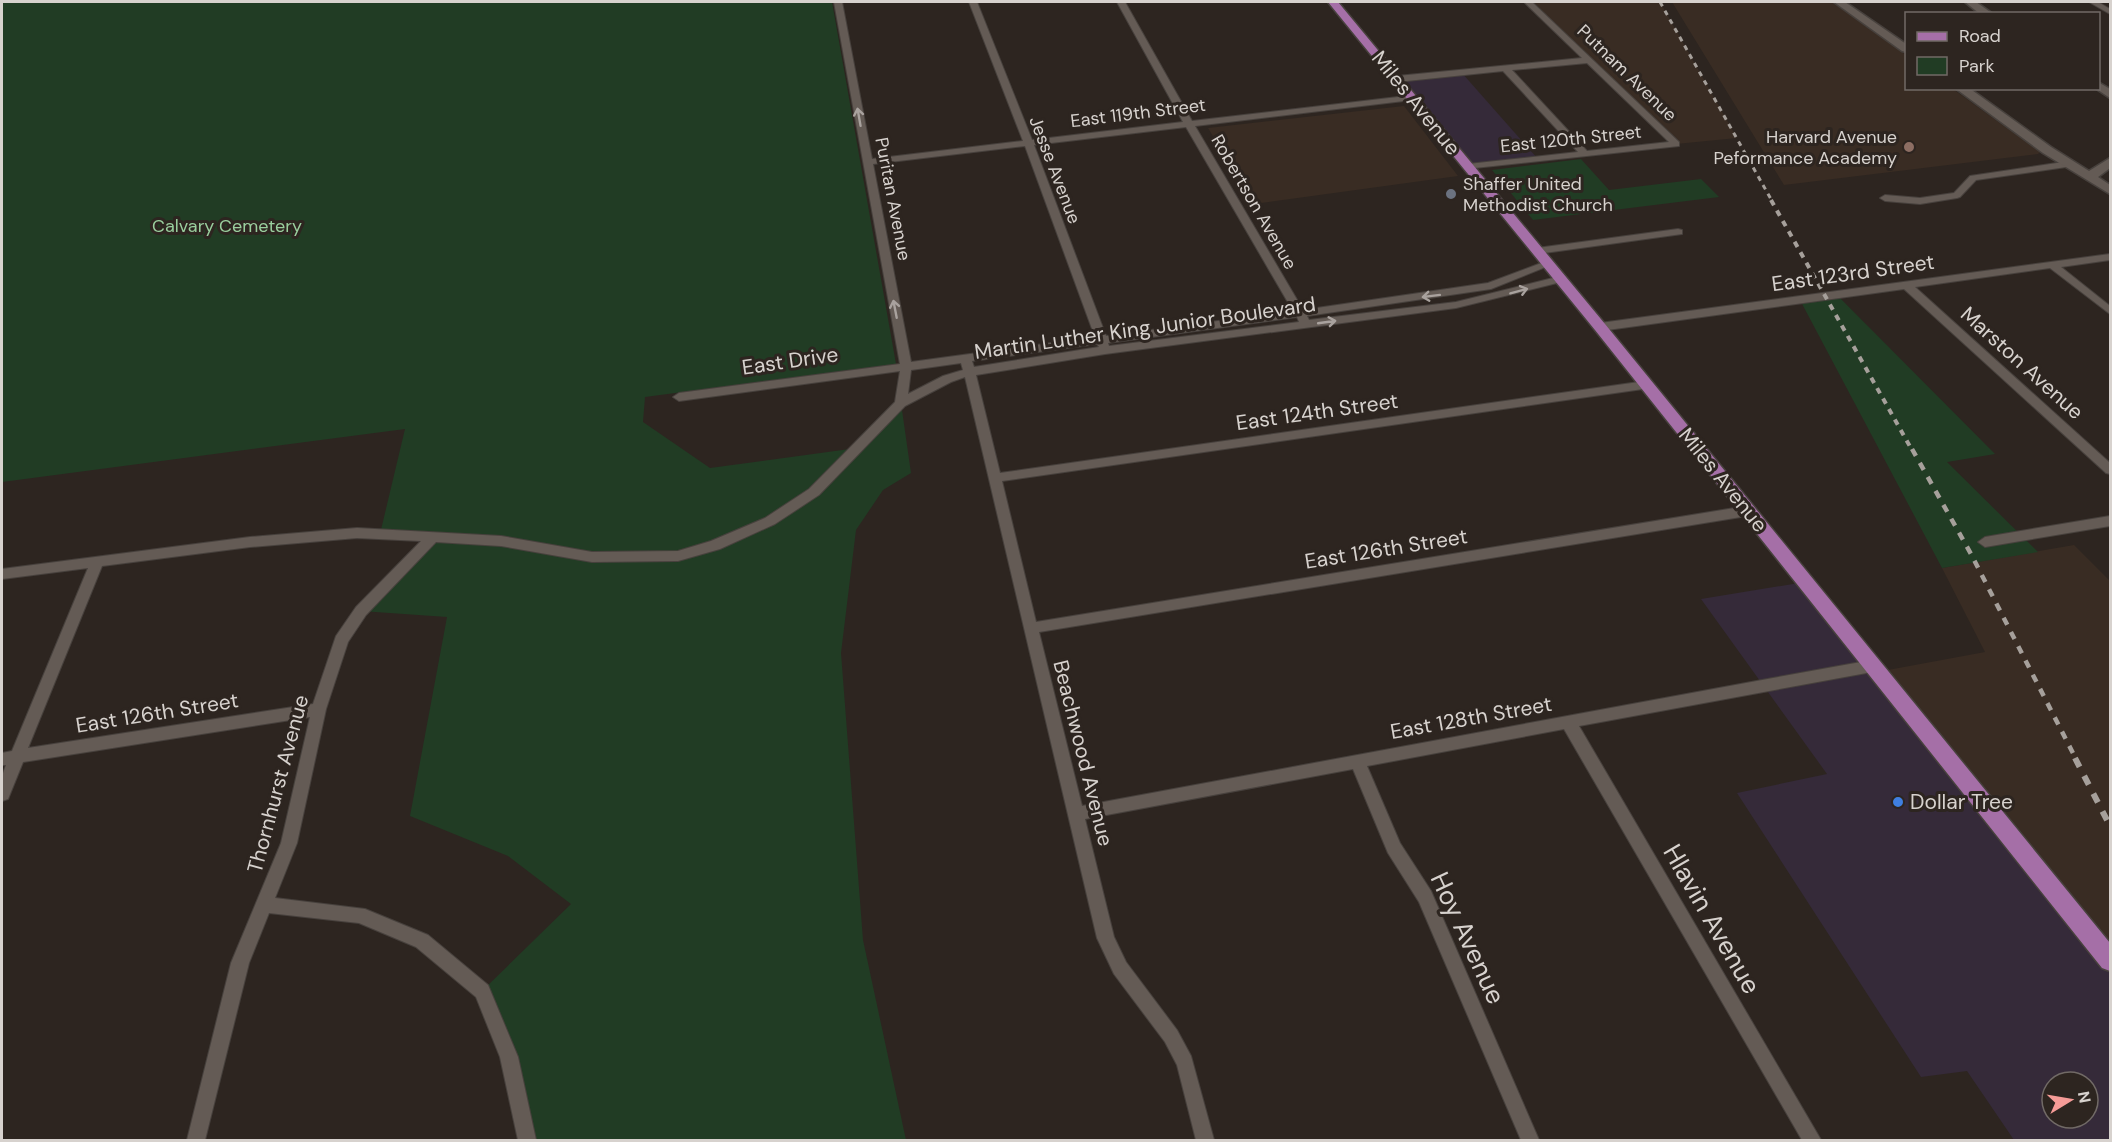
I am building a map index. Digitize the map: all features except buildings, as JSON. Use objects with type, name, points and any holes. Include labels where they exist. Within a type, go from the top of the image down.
[{"type":"main road","name":"Miles Avenue","points":[[1333,2],[1600,327],[2110,960]]},
{"type":"main road","points":[[1839,2],[1905,48]]},
{"type":"main road","points":[[1970,2],[1985,12]]},
{"type":"main road","points":[[1964,90],[2110,190]]},
{"type":"main road","points":[[2089,177],[2110,162]]},
{"type":"street","name":"Puritan Avenue","points":[[838,2],[906,366],[901,403]]},
{"type":"street","name":"Jesse Avenue","points":[[973,2],[1028,142],[1103,345]]},
{"type":"street","name":"Robertson Avenue","points":[[1121,2],[1306,325]]},
{"type":"street","name":"Putnam Avenue","points":[[1528,2],[1677,144]]},
{"type":"street","points":[[2093,2],[2110,12]]},
{"type":"street","points":[[1397,79],[1590,60]]},
{"type":"street","points":[[1505,68],[1585,154]]},
{"type":"street","name":"East 119th Street","points":[[868,162],[1412,97]]},
{"type":"street","name":"East 120th Street","points":[[1468,167],[1677,144]]},
{"type":"street","points":[[1885,198],[1920,201],[1957,195],[1973,178],[2070,164]]},
{"type":"street","points":[[1537,251],[1678,232]]},
{"type":"street","name":"East 123rd Street","points":[[1600,327],[2110,257]]},
{"type":"street","name":"Martin Luther King Junior Boulevard","points":[[906,366],[967,364],[1103,345],[1300,313],[1460,292],[1491,286],[1548,264]]},
{"type":"street","points":[[2052,265],[2110,311]]},
{"type":"street","name":"Martin Luther King Junior Boulevard","points":[[1103,345],[1306,325],[1479,301],[1561,279]]},
{"type":"street","name":"Marston Avenue","points":[[1907,286],[2110,470]]},
{"type":"street","name":"Martin Luther King Junior Boulevard","points":[[2,574],[250,542],[357,533],[501,541],[592,557],[678,556],[715,545],[770,521],[814,492],[901,403],[947,379],[967,364]]},
{"type":"street","name":"Beachwood Avenue","points":[[967,364],[1106,938],[1120,968],[1171,1036],[1185,1062],[1205,1140]]},
{"type":"street","name":"East Drive","points":[[679,397],[906,366]]},
{"type":"street","name":"East 124th Street","points":[[994,478],[1646,385]]},
{"type":"street","name":"East 126th Street","points":[[1032,628],[1748,511]]},
{"type":"street","points":[[1985,542],[2110,521]]},
{"type":"street","name":"Thornhurst Avenue","points":[[196,1140],[240,963],[289,843],[319,709],[341,640],[361,611],[434,536]]},
{"type":"street","points":[[2,794],[98,560]]},
{"type":"street","name":"East 128th Street","points":[[1076,814],[1872,666]]},
{"type":"street","name":"East 126th Street","points":[[2,759],[319,709]]},
{"type":"street","name":"Hlavin Avenue","points":[[1569,723],[1812,1140]]},
{"type":"street","name":"Hoy Avenue","points":[[1357,760],[1394,848],[1425,897],[1530,1140]]},
{"type":"street","points":[[265,905],[359,915],[422,941],[482,991],[509,1058],[527,1140]]},
{"type":"shaded area","points":[[1528,2],[1660,2],[1737,138],[1676,144]]},
{"type":"shaded area","points":[[1672,2],[1832,2],[1905,54],[1905,90],[1954,90],[2040,152],[2038,154],[1784,185]]},
{"type":"shaded area","points":[[1462,73],[1538,159],[1468,167],[1397,79]]},
{"type":"shaded area","points":[[1404,106],[1458,176],[1254,204],[1208,128]]},
{"type":"shaded area","points":[[2074,545],[2110,581],[2110,960],[1877,672],[1985,652],[1942,568]]},
{"type":"shaded area","points":[[1805,582],[2110,960],[2110,1140],[2014,1140],[1967,1071],[1921,1077],[1737,793],[1827,774],[1701,599]]},
{"type":"green space","name":"Calvary Cemetery","points":[[2,2],[832,2],[896,364],[645,397],[643,422],[710,468],[857,448],[901,403],[911,473],[883,490],[856,530],[841,653],[863,940],[906,1140],[527,1140],[526,1125],[482,991],[571,904],[508,856],[410,816],[447,617],[361,611],[433,536],[380,534],[405,429],[2,482]]},
{"type":"green space","points":[[1581,159],[1609,190],[1701,179],[1719,197],[1533,220],[1492,170]]},
{"type":"green space","points":[[1837,295],[1995,454],[1947,462],[2038,552],[1942,568],[1800,300]]},
{"type":"railway","points":[[1660,2],[1772,201]]},
{"type":"railway","points":[[1771,200],[1912,450]]},
{"type":"railway","points":[[1912,449],[1971,554],[2076,759]]},
{"type":"railway","points":[[2075,758],[2110,826]]},
{"type":"place","name":"Harvard Avenue Peformance Academy","points":[[1909,147]]},
{"type":"place","name":"Shaffer United Methodist Church","points":[[1451,194]]},
{"type":"place","name":"Dollar Tree","points":[[1898,802]]}]
